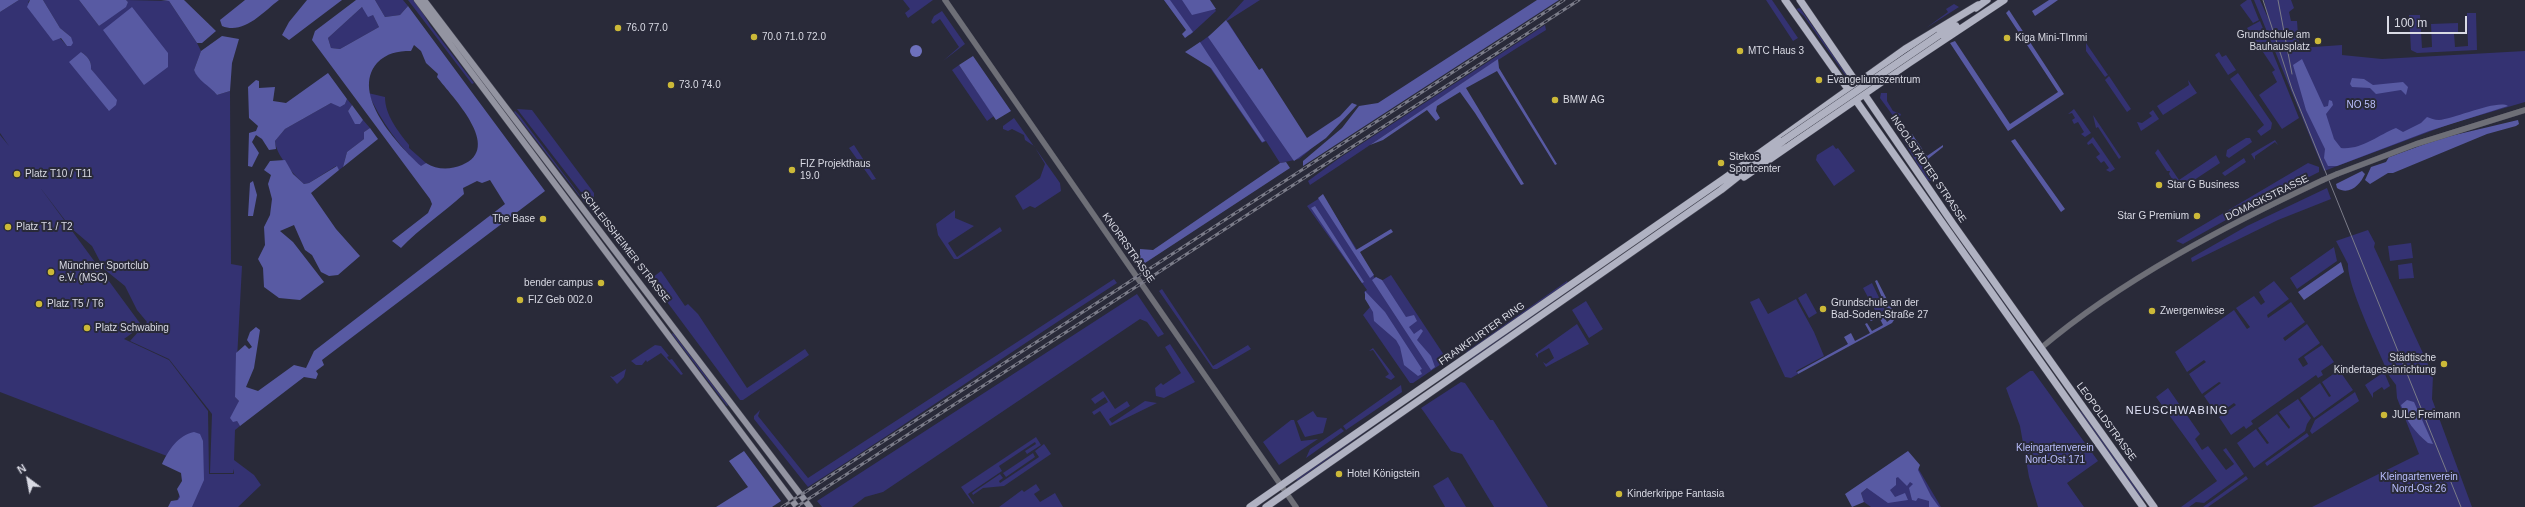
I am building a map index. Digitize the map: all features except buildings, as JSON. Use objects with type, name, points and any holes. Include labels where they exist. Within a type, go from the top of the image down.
[{"type":"main road","name":"SCHLEISSHEIMER STRASSE","points":[[417,0],[798,507]]},
{"type":"main road","name":"SCHLEISSHEIMER STRASSE","points":[[424,0],[810,507]]},
{"type":"main road","name":"INGOLSTÄDTER STRASSE","points":[[1785,0],[2034,354]]},
{"type":"main road","name":"INGOLSTÄDTER STRASSE","points":[[1800,0],[1925,184],[2041,348]]},
{"type":"main road","name":"FRANKFURTER RING","points":[[1250,507],[1725,178],[1828,103],[1927,34],[1987,0]]},
{"type":"main road","name":"FRANKFURTER RING","points":[[1939,35],[2000,0]]},
{"type":"main road","name":"FRANKFURTER RING","points":[[1266,507],[1721,190],[2004,0]]},
{"type":"main road","name":"FRANKFURTER RING","points":[[1725,178],[1783,141],[1939,35],[1978,5]]},
{"type":"main road","points":[[1880,67],[1879,72],[1883,77],[1887,78]]},
{"type":"main road","points":[[1828,103],[1836,114]]},
{"type":"main road","name":"FRANKFURTER RING","points":[[1721,190],[1783,141]]},
{"type":"main road","points":[[1911,180],[1916,177],[1925,184]]},
{"type":"main road","name":"LEOPOLDSTRASSE","points":[[2041,348],[2154,507]]},
{"type":"main road","name":"LEOPOLDSTRASSE","points":[[2034,354],[2143,507]]},
{"type":"street","name":"KNORRSTRASSE","points":[[945,0],[1296,507]]},
{"type":"street","name":"DOMAGKSTRASSE","points":[[2041,348],[2098,306],[2157,268],[2264,207],[2337,174],[2416,144],[2525,110]]},
{"type":"green space","points":[[19,0],[30,0],[28,2],[67,46],[71,46],[71,37],[60,28],[43,0],[79,0],[99,26],[128,2],[126,0],[169,1],[201,51],[194,70],[196,74],[217,95],[230,91],[231,264],[242,266],[235,397],[239,401],[237,421],[240,426],[235,430],[234,460],[254,475],[261,485],[238,507],[174,507],[193,466],[0,392],[0,135],[9,146],[0,133],[0,12]],"holes":[[[81,52],[89,59],[91,69],[108,93],[112,94],[108,110]],[[39,186],[71,228],[92,246],[104,269],[125,286],[137,310],[147,322],[130,341],[169,359],[212,414],[210,473],[233,473],[234,469],[234,474],[209,474],[208,411],[169,360],[124,339],[142,326]]]},
{"type":"green space","points":[[375,0],[403,0],[408,6],[400,15],[385,17]]},
{"type":"green space","points":[[408,0],[415,0],[430,25],[474,83],[472,84]]},
{"type":"green space","points":[[903,0],[933,0],[908,18],[905,13],[910,9]]},
{"type":"green space","points":[[1164,0],[1209,0],[1216,11],[1190,35]]},
{"type":"green space","points":[[1244,0],[1260,0],[1227,21],[1226,20]]},
{"type":"green space","points":[[1766,0],[1772,0],[1798,38],[1793,41]]},
{"type":"green space","points":[[2247,0],[2251,0],[2259,20],[2253,23],[2240,5]]},
{"type":"green space","name":"NO 58","points":[[2254,0],[2260,0],[2268,18],[2264,0],[2291,0],[2294,8],[2289,12],[2291,21],[2297,21],[2299,48],[2342,45],[2342,55],[2382,59],[2525,51],[2525,102],[2450,124],[2324,171]]},
{"type":"green space","points":[[1954,4],[1959,7],[1926,28],[1948,12],[1946,9]]},
{"type":"green space","points":[[362,7],[373,15],[379,27],[340,49],[331,48],[328,38]]},
{"type":"green space","points":[[1800,8],[1847,75],[1846,76],[1804,16],[1796,9]]},
{"type":"green space","points":[[942,11],[965,44],[943,61],[959,47],[940,19],[933,24],[931,22],[934,16]]},
{"type":"green space","points":[[2467,13],[2476,13],[2477,50],[2417,53],[2411,50],[2409,15],[2420,15],[2422,48],[2432,47],[2431,24],[2458,23],[2458,33],[2454,33],[2455,47],[2468,46]]},
{"type":"green space","points":[[2260,21],[2299,118],[2282,129],[2259,95],[2277,82],[2272,72],[2275,70],[2247,28]]},
{"type":"green space","points":[[1228,22],[1310,150],[1299,159],[1280,163],[1266,141],[1262,143],[1195,46]]},
{"type":"green space","points":[[1545,25],[1546,30],[1457,87],[1310,185],[1308,181],[1338,159]]},
{"type":"green space","points":[[2086,43],[2108,75],[2105,77],[2086,51]]},
{"type":"green space","points":[[2219,52],[2222,57],[2226,55],[2236,70],[2228,75],[2215,55]]},
{"type":"green space","points":[[959,65],[994,116],[987,121],[952,70]]},
{"type":"green space","points":[[2238,73],[2272,123],[2271,129],[2261,136],[2257,131],[2264,125],[2230,79]]},
{"type":"green space","points":[[2109,76],[2131,109],[2127,112],[2105,80]]},
{"type":"green space","points":[[2188,80],[2197,93],[2163,115],[2157,106],[2189,85]]},
{"type":"green space","points":[[368,93],[385,97],[387,110],[393,122],[409,145],[409,148],[426,163],[421,167],[405,151],[391,133]]},
{"type":"green space","points":[[1881,93],[1887,93],[1887,101],[1893,111],[1901,114],[1899,119],[1903,125],[1902,128],[1880,98]]},
{"type":"green space","points":[[347,99],[352,105],[348,111],[360,124],[363,120],[370,128],[364,132],[364,139],[347,152],[343,167],[339,170],[336,166],[309,183],[304,184],[290,170],[278,152],[275,141],[285,129],[331,103],[345,104]]},
{"type":"green space","points":[[517,109],[532,110],[594,193],[594,203],[591,205]]},
{"type":"green space","points":[[2074,109],[2091,133],[2085,137],[2081,134],[2084,132],[2078,122],[2074,124],[2072,120],[2075,118],[2072,113],[2068,114]]},
{"type":"green space","points":[[2153,110],[2159,119],[2141,131],[2137,122],[2142,123],[2152,116],[2149,113]]},
{"type":"green space","points":[[515,111],[519,115],[610,235],[514,112]]},
{"type":"green space","points":[[2093,115],[2121,157],[2119,159],[2098,127],[2096,128]]},
{"type":"green space","points":[[1014,118],[1034,146],[1025,140],[1024,135],[1012,129],[1008,131],[1003,129],[1003,126]]},
{"type":"green space","points":[[2093,137],[2115,169],[2110,172],[2106,170],[2109,168],[2104,161],[2101,163],[2096,157],[2100,154],[2092,143],[2088,145],[2087,143]]},
{"type":"green space","points":[[1905,138],[1932,181],[1927,180],[1903,140]]},
{"type":"green space","points":[[2246,138],[2250,138],[2252,142],[2229,158],[2226,156],[2227,150]]},
{"type":"green space","points":[[2275,140],[2278,145],[2275,142],[2255,156],[2255,160],[2251,154]]},
{"type":"green space","points":[[854,145],[876,179],[872,180],[849,148]]},
{"type":"green space","points":[[1833,145],[1836,149],[1838,148],[1855,171],[1834,186],[1816,160],[1817,155]]},
{"type":"green space","points":[[1035,148],[1060,183],[1061,191],[1035,208],[1030,206],[1023,210],[1015,196],[1040,178],[1045,164]]},
{"type":"green space","points":[[2158,149],[2179,180],[2216,155],[2220,163],[2182,188],[2176,185],[2169,174],[2170,171],[2167,171],[2155,153]]},
{"type":"green space","points":[[2244,158],[2246,162],[2225,176],[2222,173]]},
{"type":"green space","points":[[2308,163],[2319,167],[2319,172],[2251,206],[2183,244],[2176,241]]},
{"type":"green space","points":[[1730,178],[1472,359],[1470,358]]},
{"type":"green space","points":[[2327,188],[2331,199],[2278,220],[2192,262],[2191,258],[2247,226]]},
{"type":"green space","points":[[1923,190],[2029,337],[1978,267],[1974,265]]},
{"type":"green space","points":[[1323,196],[1378,283],[1391,275],[1447,360],[1413,383],[1410,383],[1363,315],[1370,307],[1364,292],[1367,290],[1307,206]]},
{"type":"green space","points":[[955,210],[955,218],[974,226],[948,243],[957,257],[1000,227],[1002,231],[958,259],[954,259],[938,235],[936,224]]},
{"type":"green space","name":"Kleingartenverein Nord-Ost 26","points":[[2368,230],[2375,243],[2374,247],[2433,375],[2432,399],[2472,507],[2312,507],[2419,454],[2397,398],[2396,385],[2390,377],[2365,320],[2353,288],[2348,264],[2336,241]]},
{"type":"green space","points":[[2411,243],[2413,258],[2390,261],[2388,246]]},
{"type":"green space","points":[[2334,247],[2337,261],[2297,289],[2290,278]]},
{"type":"green space","points":[[2412,263],[2414,278],[2399,279],[2398,265]]},
{"type":"green space","points":[[661,271],[685,306],[688,304],[698,314],[747,388],[805,349],[809,355],[743,400],[740,400],[653,283],[652,278]]},
{"type":"green space","points":[[1114,279],[1117,283],[886,437],[808,487],[754,419],[754,416],[760,410],[758,416],[808,478]]},
{"type":"green space","points":[[1567,281],[1568,283],[1467,353],[1466,352]]},
{"type":"green space","points":[[2274,281],[2289,299],[2267,315],[2268,318],[2291,302],[2305,322],[2283,338],[2285,341],[2307,324],[2320,343],[2298,359],[2303,367],[2308,364],[2304,357],[2322,345],[2334,362],[2321,371],[2323,375],[2318,378],[2316,375],[2251,421],[2253,424],[2246,429],[2244,426],[2231,435],[2219,417],[2236,405],[2234,403],[2217,415],[2204,396],[2221,383],[2219,382],[2202,394],[2189,374],[2206,362],[2204,360],[2187,372],[2175,352],[2234,310],[2247,329],[2250,327],[2236,308],[2254,296],[2261,305],[2265,302],[2259,292]]},
{"type":"green space","points":[[1872,283],[1885,310],[1877,314],[1863,288]]},
{"type":"green space","points":[[1162,289],[1213,366],[1248,345],[1251,349],[1217,369],[1213,369],[1159,291]]},
{"type":"green space","points":[[1806,293],[1817,313],[1809,318],[1798,298]]},
{"type":"green space","points":[[1137,294],[1164,334],[1158,337],[1147,322],[1140,319],[883,492],[865,497],[852,507],[822,507],[817,501]]},
{"type":"green space","points":[[1759,298],[1768,314],[1796,299],[1814,332],[1824,356],[1796,371],[1798,374],[1791,378],[1785,377],[1750,302]]},
{"type":"green space","points":[[1586,301],[1603,329],[1589,338],[1572,310]]},
{"type":"green space","points":[[1577,324],[1589,344],[1546,367],[1543,362],[1546,364],[1554,358],[1549,348],[1538,354],[1538,358],[1535,354]]},
{"type":"green space","points":[[673,333],[728,405],[727,406],[672,334]]},
{"type":"green space","points":[[1170,344],[1195,382],[1164,398],[1156,396],[1155,388],[1161,383],[1163,385],[1181,373],[1165,347]]},
{"type":"green space","points":[[655,345],[661,346],[669,356],[667,357],[669,360],[672,359],[683,374],[681,375],[661,353],[647,362],[646,360],[642,365],[636,365],[631,361]]},
{"type":"green space","points":[[1373,348],[1395,377],[1391,380],[1385,377],[1389,374],[1373,350],[1369,351]]},
{"type":"green space","points":[[626,369],[624,377],[617,384],[610,376],[613,377]]},
{"type":"green space","points":[[2339,370],[2353,390],[2314,418],[2300,398],[2320,383],[2329,397],[2331,396],[2322,382]]},
{"type":"green space","name":"Kleingartenverein Nord-Ost 171","points":[[2030,371],[2033,371],[2098,461],[2067,483],[2084,507],[2038,507],[2029,477],[2020,426],[2006,388]]},
{"type":"green space","points":[[2384,372],[2390,386],[2384,390],[2382,387],[2373,393],[2373,398],[2365,385]]},
{"type":"green space","points":[[1461,382],[1465,383],[1490,420],[1493,420],[1548,507],[1494,507],[1462,454],[1451,451],[1421,408]]},
{"type":"green space","points":[[1401,385],[1402,392],[1346,430],[1343,426]]},
{"type":"green space","points":[[2168,388],[2200,434],[2195,439],[2202,450],[2208,446],[2226,470],[2234,464],[2223,450],[2226,448],[2244,474],[2204,503],[2196,502],[2189,507],[2181,507],[2217,481],[2156,397]]},
{"type":"green space","points":[[1103,391],[1115,409],[1127,401],[1130,406],[1109,419],[1112,423],[1145,401],[1157,403],[1110,426],[1100,411],[1094,415],[1092,412],[1108,402],[1105,397],[1095,404],[1091,399]]},
{"type":"green space","points":[[2355,392],[2359,401],[2312,434],[2310,431],[2315,420]]},
{"type":"green space","points":[[1411,399],[1297,481],[1296,479]]},
{"type":"green space","points":[[2298,399],[2311,418],[2305,431],[2254,468],[2237,443],[2256,429],[2267,444],[2269,443],[2258,428],[2277,414],[2289,429],[2290,427],[2279,412]]},
{"type":"green space","points":[[2077,408],[2083,413],[2151,507],[2136,492]]},
{"type":"green space","points":[[1313,411],[1317,417],[1327,418],[1323,433],[1305,437],[1297,421]]},
{"type":"green space","points":[[1291,420],[1294,420],[1301,441],[1318,439],[1279,465],[1263,442]]},
{"type":"green space","points":[[1341,428],[1344,431],[1306,458],[1310,449]]},
{"type":"green space","points":[[2307,433],[2309,436],[2267,466],[2265,463]]},
{"type":"green space","points":[[1036,437],[1041,445],[1027,454],[1025,451],[1036,444],[1035,442],[999,466],[1002,471],[968,494],[974,503],[973,504],[961,487]]},
{"type":"green space","points":[[1044,444],[1051,454],[1004,486],[983,488],[973,495],[972,493],[1000,474],[1003,478],[999,481],[1000,483],[1039,457],[1035,451]]},
{"type":"green space","points":[[1033,453],[1035,457],[1006,477],[1003,473]]},
{"type":"green space","points":[[1909,453],[1941,507],[1871,507],[1864,502],[1861,493]]},
{"type":"green space","points":[[2246,476],[2248,479],[2208,507],[2203,507]]},
{"type":"green space","points":[[1448,477],[1466,507],[1445,507],[1433,486]]},
{"type":"green space","points":[[1036,484],[1040,490],[1034,494],[1040,502],[1055,493],[1063,507],[999,507],[1022,490],[1024,492]]},
{"type":"shaded area","points":[[0,0],[19,0],[0,12]]},
{"type":"shaded area","points":[[30,0],[43,0],[60,28],[71,37],[73,43],[71,46],[67,46],[61,38],[53,41],[27,7]]},
{"type":"shaded area","points":[[79,0],[126,0],[128,2],[126,7],[99,26]]},
{"type":"shaded area","points":[[161,0],[184,0],[216,31],[202,43],[197,43],[169,1]]},
{"type":"shaded area","points":[[245,0],[279,0],[260,16],[245,25],[230,28],[222,26],[220,20]]},
{"type":"shaded area","points":[[307,0],[342,0],[289,40],[282,35],[289,22]]},
{"type":"shaded area","points":[[356,0],[375,0],[385,17],[400,15],[408,6],[545,191],[322,360],[324,365],[316,371],[318,374],[316,379],[304,377],[240,426],[237,421],[233,422],[230,418],[239,401],[235,397],[236,353],[245,345],[249,349],[252,347],[247,340],[250,332],[256,327],[260,330],[254,368],[246,387],[258,391],[294,365],[306,368],[314,351],[505,204],[490,180],[482,183],[477,181],[463,188],[464,194],[401,248],[392,241],[428,213],[432,204],[430,199],[312,40],[315,31]],"holes":[[[362,7],[368,17],[373,15],[379,27],[340,49],[331,48],[328,38]],[[414,45],[421,51],[426,63],[438,74],[437,77],[463,109],[477,135],[478,147],[474,157],[462,165],[453,168],[439,168],[426,163],[421,166],[411,157],[390,132],[380,118],[373,104],[369,89],[370,75],[377,63],[392,53],[411,51]]]},
{"type":"shaded area","points":[[1164,0],[1170,0],[1193,32],[1185,38],[1182,34],[1186,30]]},
{"type":"shaded area","points":[[1182,0],[1210,0],[1216,9],[1192,15]]},
{"type":"shaded area","points":[[1537,0],[1559,0],[1303,166],[1303,161],[1342,128],[1359,106],[1378,103]]},
{"type":"shaded area","points":[[2049,0],[2058,0],[2035,16],[2032,11]]},
{"type":"shaded area","points":[[132,7],[168,53],[168,67],[144,85],[103,30]]},
{"type":"shaded area","points":[[2009,10],[2064,94],[2008,131],[1950,43],[1955,41],[2010,124],[2058,92],[2006,13]]},
{"type":"shaded area","points":[[1226,20],[1259,70],[1262,68],[1307,138],[1340,116],[1352,103],[1357,105],[1326,138],[1294,161],[1208,37]]},
{"type":"shaded area","points":[[222,36],[239,39],[232,63],[230,91],[217,95],[198,77],[194,70],[201,51]]},
{"type":"shaded area","points":[[1200,42],[1265,141],[1262,142],[1211,68],[1185,52]]},
{"type":"shaded area","points":[[81,52],[89,59],[91,69],[117,100],[116,105],[109,111],[69,62]]},
{"type":"shaded area","points":[[973,56],[1011,111],[996,120],[959,65]]},
{"type":"shaded area","points":[[1498,59],[1499,68],[1557,164],[1555,165],[1497,71],[1466,88],[1524,184],[1521,185],[1460,92],[1437,106],[1436,111],[1440,118],[1436,121],[1427,110],[1383,140],[1370,145]]},
{"type":"shaded area","points":[[2302,59],[2324,107],[2328,106],[2329,100],[2332,101],[2333,105],[2326,114],[2334,139],[2341,148],[2356,147],[2396,128],[2403,132],[2421,123],[2427,117],[2439,120],[2495,105],[2508,106],[2429,131],[2337,166],[2328,166],[2324,158],[2325,149],[2306,110],[2293,65]]},
{"type":"shaded area","points":[[328,73],[347,99],[345,104],[340,107],[331,103],[285,129],[275,141],[276,149],[269,150],[262,139],[256,135],[252,142],[259,153],[252,167],[248,166],[249,133],[256,131],[258,126],[249,118],[248,87],[256,80],[259,81],[259,88],[275,87],[273,101],[286,103]]},
{"type":"shaded area","points":[[2352,78],[2364,79],[2373,85],[2403,82],[2408,87],[2406,95],[2401,90],[2376,94],[2370,88],[2352,87],[2350,84]]},
{"type":"shaded area","points":[[352,105],[363,120],[360,124],[355,124],[348,111]]},
{"type":"shaded area","points":[[2518,120],[2519,124],[2516,126],[2487,134],[2393,173],[2388,173],[2370,184],[2365,180],[2371,167],[2386,162],[2389,157],[2442,138]]},
{"type":"shaded area","points":[[370,128],[378,139],[343,167],[347,152],[364,139],[364,132]]},
{"type":"shaded area","points":[[1912,134],[1927,156],[1943,145],[1943,147],[1928,159],[1937,175],[1934,177],[1909,136]]},
{"type":"shaded area","points":[[2015,139],[2065,209],[2061,212],[2011,141]]},
{"type":"shaded area","points":[[285,160],[293,174],[304,184],[309,183],[337,166],[339,170],[311,193],[336,229],[360,256],[338,275],[329,276],[321,272],[312,255],[305,250],[294,225],[280,231],[293,242],[324,282],[300,300],[279,298],[264,287],[263,268],[258,259],[265,245],[264,227],[270,215],[272,199],[268,184],[271,175],[264,170],[270,161]]},
{"type":"shaded area","points":[[1286,162],[1290,168],[1145,263],[1140,259],[1140,249],[1153,250],[1280,163]]},
{"type":"shaded area","points":[[2362,171],[2365,174],[2354,188],[2346,191],[2337,188],[2336,184]]},
{"type":"shaded area","points":[[253,181],[257,195],[253,216],[248,216],[250,183]]},
{"type":"shaded area","points":[[1323,194],[1356,250],[1391,229],[1393,232],[1360,252],[1374,275],[1370,278],[1318,198]]},
{"type":"shaded area","points":[[1315,206],[1364,282],[1362,283],[1311,208]]},
{"type":"shaded area","points":[[2341,262],[2344,272],[2304,300],[2298,292]]},
{"type":"shaded area","points":[[1376,277],[1382,280],[1406,317],[1414,315],[1417,321],[1409,327],[1414,334],[1421,329],[1423,331],[1417,340],[1431,356],[1435,367],[1431,370],[1372,280]]},
{"type":"shaded area","points":[[1877,280],[1896,317],[1892,323],[1798,374],[1797,372],[1848,344],[1844,337],[1851,333],[1855,341],[1870,333],[1865,324],[1867,323],[1872,331],[1883,325],[1879,317],[1871,321],[1870,320],[1882,313],[1887,322],[1891,319],[1875,281]]},
{"type":"shaded area","points":[[1365,291],[1385,312],[1422,369],[1420,370],[1422,374],[1418,376],[1404,365],[1400,347],[1396,340],[1374,321],[1373,312],[1365,299]]},
{"type":"shaded area","points":[[2407,400],[2414,402],[2433,444],[2428,443],[2415,431],[2408,421],[2401,405]]},
{"type":"shaded area","points":[[194,432],[200,434],[203,441],[204,480],[192,507],[168,507],[171,501],[178,500],[180,497],[177,489],[182,481],[181,473],[162,464],[167,454],[178,440],[183,436]]},
{"type":"shaded area","points":[[744,451],[781,501],[772,507],[716,507],[748,487],[729,461]]},
{"type":"shaded area","points":[[1908,451],[1920,465],[1918,470],[1931,496],[1939,507],[1929,507],[1929,501],[1918,498],[1916,501],[1912,500],[1909,488],[1913,484],[1910,482],[1907,486],[1898,477],[1896,478],[1896,485],[1890,490],[1895,497],[1905,493],[1908,500],[1888,503],[1867,488],[1861,493],[1864,502],[1852,507],[1845,494]]},
{"type":"water","points":[[916,45],[920,47],[922,51],[920,55],[916,57],[912,55],[910,51],[912,47]]},
{"type":"tram line","points":[[2263,0],[2292,89],[2461,507]]},
{"type":"tram line","points":[[2278,0],[2292,74]]},
{"type":"railway","points":[[782,507],[1564,0]]},
{"type":"railway","points":[[796,507],[1579,0]]},
{"type":"place","name":"76.0 77.0","points":[[618,28]]},
{"type":"place","name":"70.0 71.0 72.0","points":[[754,37]]},
{"type":"place","name":"Kiga Mini-TImmi","points":[[2007,38]]},
{"type":"place","name":"Grundschule am Bauhausplatz","points":[[2318,41]]},
{"type":"place","name":"MTC Haus 3","points":[[1740,51]]},
{"type":"place","name":"Evangeliumszentrum","points":[[1819,80]]},
{"type":"place","name":"73.0 74.0","points":[[671,85]]},
{"type":"place","name":"BMW AG","points":[[1555,100]]},
{"type":"place","name":"Stekos Sportcenter","points":[[1721,163]]},
{"type":"place","name":"FIZ Projekthaus 19.0","points":[[792,170]]},
{"type":"place","name":"Platz T10 / T11","points":[[17,174]]},
{"type":"place","name":"Star G Business","points":[[2159,185]]},
{"type":"place","name":"Star G Premium","points":[[2197,216]]},
{"type":"place","name":"The Base","points":[[543,219]]},
{"type":"place","name":"Platz T1 / T2","points":[[8,227]]},
{"type":"place","name":"Münchner Sportclub e.V. (MSC)","points":[[51,272]]},
{"type":"place","name":"bender campus","points":[[601,283]]},
{"type":"place","name":"FIZ Geb 002.0","points":[[520,300]]},
{"type":"place","name":"Platz T5 / T6","points":[[39,304]]},
{"type":"place","name":"Grundschule an der Bad-Soden-Straße 27","points":[[1823,309]]},
{"type":"place","name":"Zwergenwiese","points":[[2152,311]]},
{"type":"place","name":"Platz Schwabing","points":[[87,328]]},
{"type":"place","name":"Städtische Kindertageseinrichtung","points":[[2444,364]]},
{"type":"place","name":"JULe Freimann","points":[[2384,415]]},
{"type":"place","name":"Hotel Königstein","points":[[1339,474]]},
{"type":"place","name":"Kinderkrippe Fantasia","points":[[1619,494]]},
{"type":"district","name":"NEUSCHWABING","points":[[2177,411]]}]
